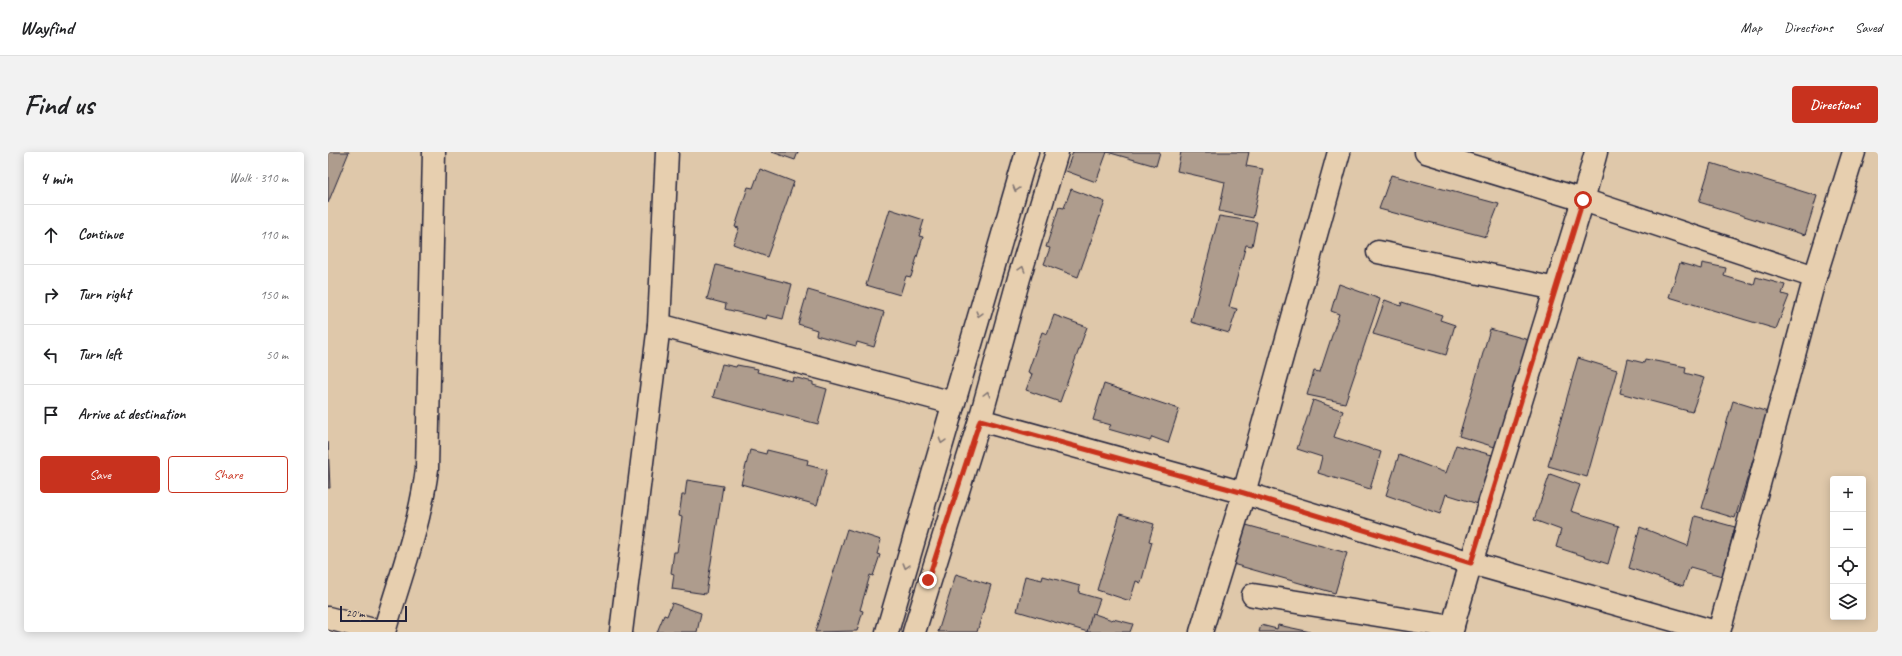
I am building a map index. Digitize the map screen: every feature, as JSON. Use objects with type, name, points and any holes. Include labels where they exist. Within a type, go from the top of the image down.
[{"type":"street","points":[[328,618],[382,632],[418,522],[427,470],[434,152]]},
{"type":"street","points":[[621,632],[659,325],[667,152]]},
{"type":"street","points":[[887,632],[1027,152]]},
{"type":"street","points":[[914,632],[980,420],[1019,278],[1057,152]]},
{"type":"street","points":[[1201,632],[1244,493],[1339,152]]},
{"type":"street","points":[[1426,152],[1583,200],[1815,277]]},
{"type":"street","points":[[1253,595],[1452,630],[1471,563],[1583,200],[1596,152]]},
{"type":"street","points":[[1719,632],[1815,277],[1854,152]]},
{"type":"street","points":[[1378,252],[1556,289]]},
{"type":"street","points":[[659,325],[953,403]]},
{"type":"street","points":[[980,420],[1244,493],[1471,563],[1716,632]]},
{"type":"building","points":[[328,152],[349,152],[328,203]]},
{"type":"building","points":[[772,152],[798,152],[795,160]]},
{"type":"building","points":[[1073,152],[1107,152],[1096,182],[1066,171]]},
{"type":"building","points":[[1107,152],[1160,152],[1156,166]]},
{"type":"building","points":[[1181,152],[1249,152],[1246,166],[1263,169],[1253,218],[1219,211],[1225,182],[1177,171]]},
{"type":"building","points":[[1711,163],[1817,196],[1805,235],[1699,202]]},
{"type":"building","points":[[760,169],[794,182],[767,257],[733,244],[739,228],[735,227],[748,187],[753,188]]},
{"type":"building","points":[[1391,175],[1499,204],[1486,237],[1379,209]]},
{"type":"building","points":[[1071,189],[1105,202],[1078,277],[1044,264],[1050,248],[1046,247],[1059,207],[1064,208]]},
{"type":"building","points":[[890,209],[924,220],[919,236],[923,237],[911,277],[906,276],[900,295],[866,285]]},
{"type":"building","points":[[1219,216],[1257,222],[1252,246],[1246,245],[1229,307],[1237,309],[1229,333],[1191,322]]},
{"type":"building","points":[[1680,263],[1701,269],[1702,263],[1726,268],[1724,276],[1754,285],[1756,277],[1785,285],[1782,294],[1789,296],[1776,329],[1669,297]]},
{"type":"building","points":[[716,265],[792,284],[783,319],[767,315],[766,319],[725,309],[726,304],[707,299]]},
{"type":"building","points":[[1339,284],[1380,299],[1345,403],[1307,395],[1314,371],[1320,372],[1339,314],[1331,311]]},
{"type":"building","points":[[808,290],[884,312],[874,347],[857,342],[856,346],[816,335],[817,330],[798,324]]},
{"type":"building","points":[[1385,300],[1401,306],[1402,302],[1442,315],[1440,320],[1455,325],[1446,355],[1373,334]]},
{"type":"building","points":[[1054,315],[1087,327],[1060,402],[1026,390],[1032,374],[1028,372],[1042,332],[1047,334]]},
{"type":"building","points":[[1490,329],[1529,340],[1498,448],[1459,436]]},
{"type":"building","points":[[1578,358],[1617,370],[1587,477],[1548,466]]},
{"type":"building","points":[[1628,359],[1644,363],[1645,359],[1686,367],[1685,373],[1704,378],[1692,412],[1620,393]]},
{"type":"building","points":[[722,364],[758,369],[757,372],[792,381],[793,377],[813,382],[813,385],[827,389],[818,424],[713,397]]},
{"type":"building","points":[[1104,384],[1179,409],[1168,443],[1152,437],[1150,441],[1108,429],[1111,425],[1093,420]]},
{"type":"building","points":[[1313,400],[1343,411],[1334,437],[1381,452],[1370,489],[1318,473],[1322,457],[1297,449]]},
{"type":"building","points":[[1733,401],[1768,412],[1735,518],[1702,508]]},
{"type":"building","points":[[328,442],[330,488],[328,488]]},
{"type":"building","points":[[1456,445],[1492,455],[1478,504],[1446,494],[1440,514],[1386,495],[1399,455],[1446,473]]},
{"type":"building","points":[[750,450],[766,454],[767,450],[808,460],[807,465],[827,470],[817,505],[741,484]]},
{"type":"building","points":[[1550,474],[1580,485],[1571,511],[1619,526],[1608,564],[1556,547],[1561,530],[1534,520]]},
{"type":"building","points":[[687,480],[723,486],[706,594],[672,589],[674,574],[671,573],[674,552],[677,552],[682,517],[679,516],[682,495],[685,495]]},
{"type":"building","points":[[1120,514],[1154,524],[1149,541],[1152,542],[1141,583],[1136,581],[1130,601],[1097,590]]},
{"type":"building","points":[[1695,516],[1735,527],[1722,576],[1690,567],[1683,586],[1629,568],[1640,527],[1688,546]]},
{"type":"building","points":[[1239,523],[1347,553],[1335,593],[1229,563]]},
{"type":"building","points":[[847,529],[881,540],[877,554],[880,555],[873,576],[870,575],[860,610],[863,611],[857,631],[815,632]]},
{"type":"building","points":[[956,574],[991,585],[977,632],[938,632]]},
{"type":"building","points":[[1025,576],[1042,580],[1043,576],[1080,586],[1079,593],[1100,599],[1088,632],[1017,611]]},
{"type":"building","points":[[672,603],[701,613],[697,632],[657,632],[664,615],[667,616]]},
{"type":"building","points":[[1092,613],[1112,620],[1133,624],[1130,632],[1087,632]]},
{"type":"building","points":[[1261,625],[1277,629],[1278,625],[1311,632],[1259,632]]},
{"type":"route","points":[[928,580],[980,420],[1244,493],[1471,563],[1583,200]]}]
